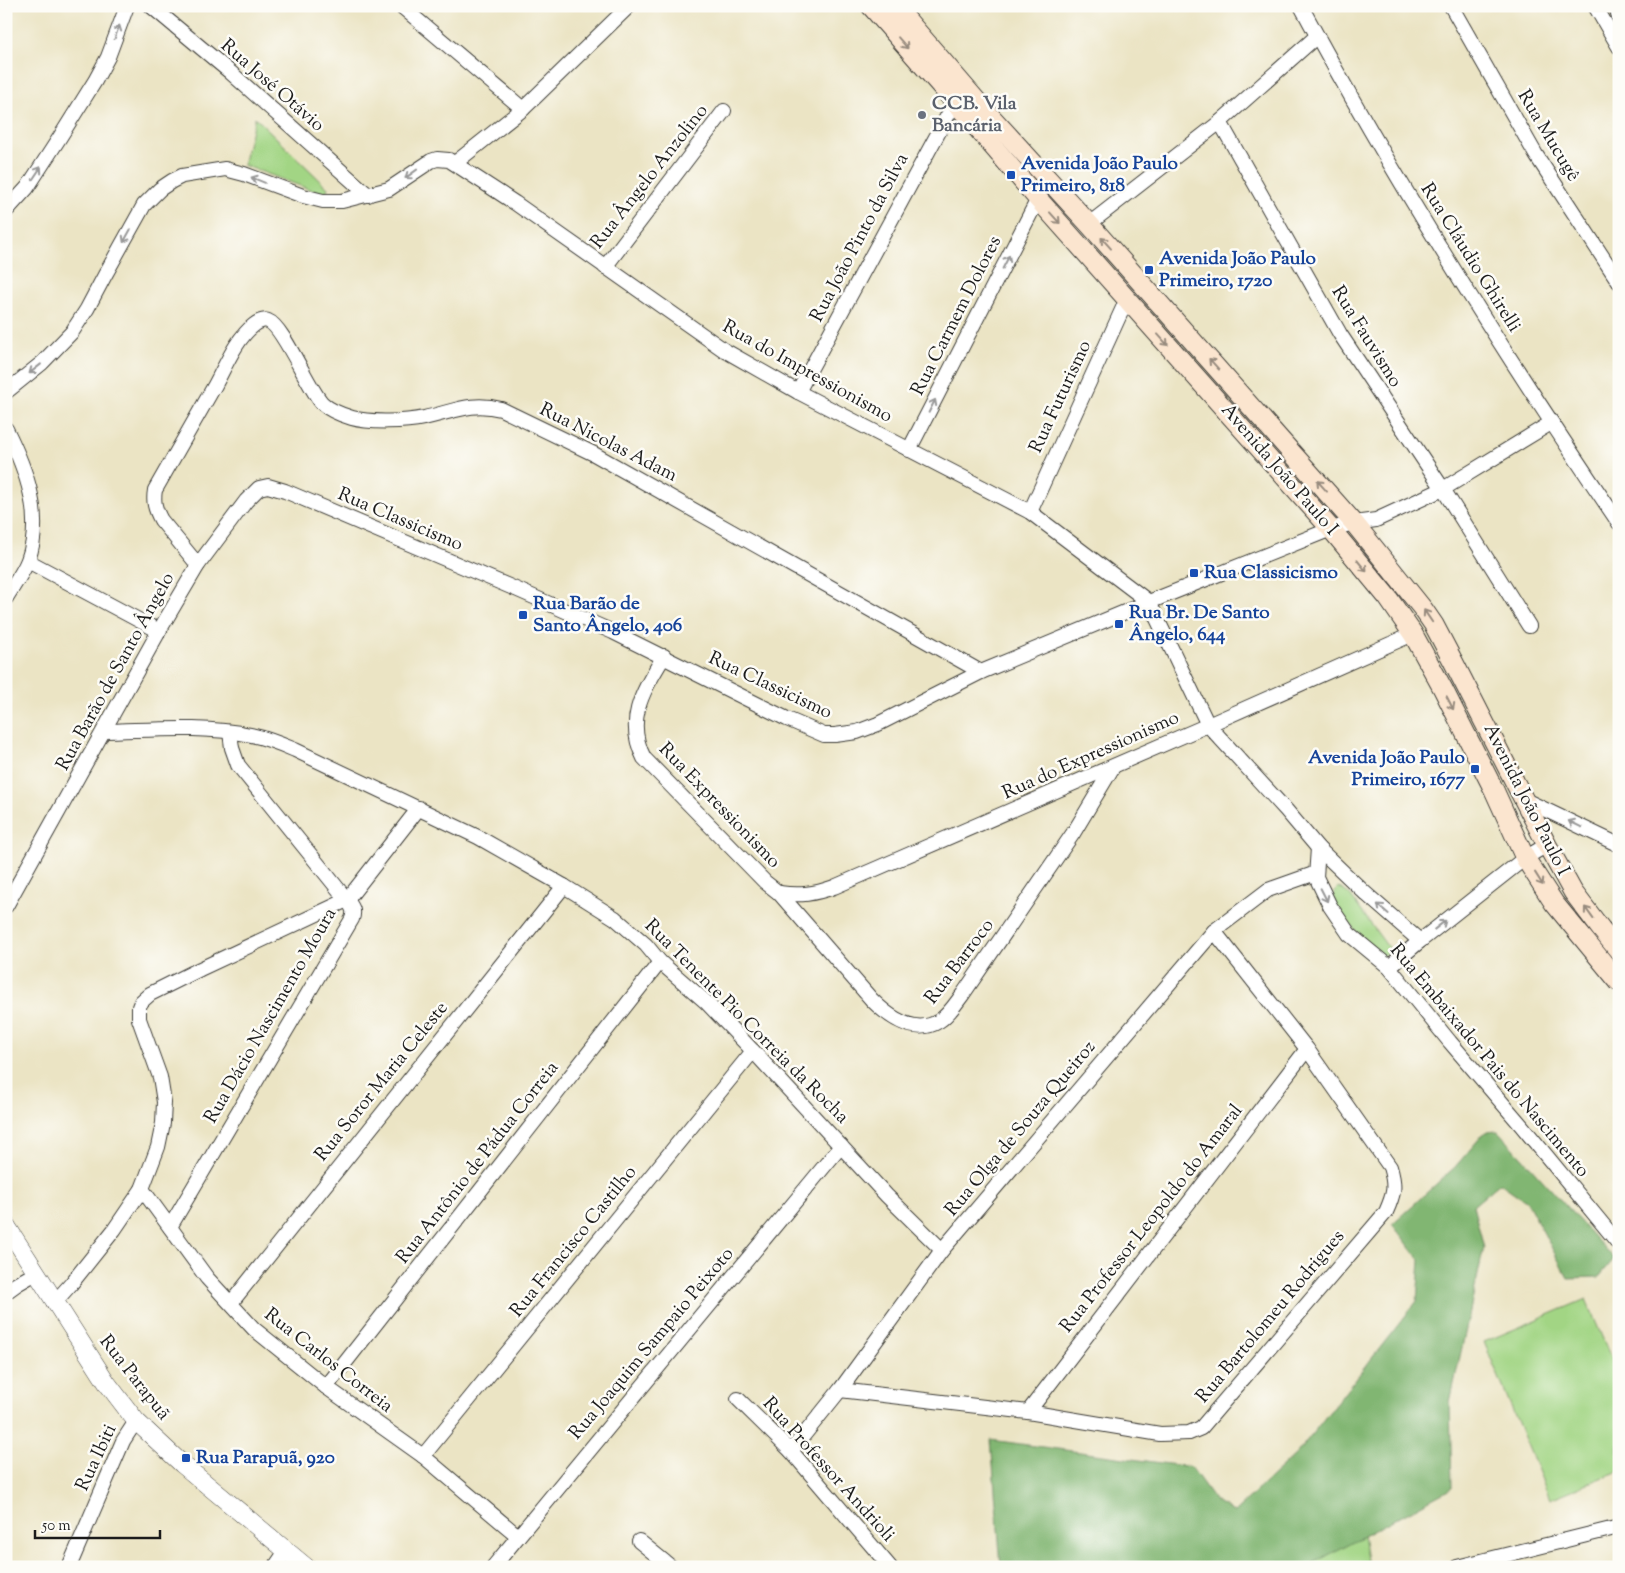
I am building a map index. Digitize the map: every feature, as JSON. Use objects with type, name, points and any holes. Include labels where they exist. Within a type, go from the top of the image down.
[{"type":"main road","name":"Avenida João Paulo I","points":[[871,6],[1038,199],[1331,529],[1388,598],[1413,634],[1443,689],[1490,782],[1525,858],[1554,903],[1619,982]]},
{"type":"main road","name":"Avenida João Paulo I","points":[[896,6],[982,107],[1089,224],[1354,523],[1423,609],[1434,625],[1473,699],[1547,845],[1574,892],[1619,951]]},
{"type":"main road","points":[[1413,634],[1422,636],[1440,652],[1473,699]]},
{"type":"street","points":[[6,211],[27,188],[95,81],[108,57],[127,6]]},
{"type":"street","name":"Rua José Otávio","points":[[151,6],[230,72],[368,196]]},
{"type":"street","points":[[401,6],[523,108]]},
{"type":"street","points":[[6,392],[42,363],[72,332],[87,309],[144,205],[160,188],[182,176],[226,169],[303,196],[323,201],[342,201],[368,196],[389,189],[431,161],[443,159],[455,163],[523,108],[629,6]]},
{"type":"street","name":"Rua Cláudio Ghirelli","points":[[1301,6],[1414,204],[1551,423],[1619,523]]},
{"type":"street","name":"Rua Mucugê","points":[[1451,6],[1536,155],[1619,282]]},
{"type":"street","points":[[1595,6],[1619,48]]},
{"type":"street","points":[[1616,6],[1619,17]]},
{"type":"street","points":[[1089,224],[1220,122],[1317,36]]},
{"type":"street","name":"Rua João Pinto da Silva","points":[[798,392],[955,102]]},
{"type":"street","name":"Rua Ângelo Anzolino","points":[[604,267],[724,111]]},
{"type":"street","name":"Rua Fauvismo","points":[[1220,122],[1340,334],[1443,489],[1529,626]]},
{"type":"street","name":"Rua do Impressionismo","points":[[455,163],[724,350],[798,392],[1030,512],[1149,602]]},
{"type":"street","name":"Rua Carmem Dolores","points":[[910,450],[1038,199]]},
{"type":"street","name":"Rua Futurismo","points":[[1030,512],[1127,299]]},
{"type":"street","name":"Rua Nicolas Adam","points":[[198,565],[161,520],[155,506],[155,490],[237,346],[255,324],[265,320],[275,326],[297,361],[305,378],[322,403],[332,410],[354,418],[386,421],[422,419],[465,407],[489,406],[501,409],[594,454],[982,672]]},
{"type":"street","name":"Rua Classicismo","points":[[285,491],[613,632],[787,719],[824,735],[835,735],[857,732],[878,724],[982,672],[1331,529],[1376,520],[1443,489],[1551,423]]},
{"type":"street","points":[[6,429],[19,456],[32,499],[34,535],[28,561],[6,598]]},
{"type":"street","name":"Rua Barão de Santo Ângelo","points":[[6,906],[159,631],[198,565],[246,501],[260,488],[268,486],[285,491]]},
{"type":"street","points":[[28,561],[159,631]]},
{"type":"street","points":[[1149,602],[1208,725],[1318,848],[1364,893],[1420,941]]},
{"type":"street","name":"Rua do Expressionismo","points":[[779,893],[798,896],[834,888],[1413,634]]},
{"type":"street","name":"Rua Expressionismo","points":[[664,656],[640,699],[636,730],[639,748],[644,758],[765,882],[779,893]]},
{"type":"street","name":"Rua Tenente Pio Correia da Rocha","points":[[104,731],[187,729],[230,732],[252,735],[295,750],[478,837],[598,906],[646,945],[660,962],[706,1002],[887,1196],[942,1250]]},
{"type":"street","points":[[54,1303],[114,1230],[142,1189],[158,1147],[163,1123],[164,1102],[160,1077],[139,1019],[139,1007],[142,1002],[150,994],[200,969],[347,900],[238,765],[232,748],[230,732]]},
{"type":"street","name":"Rua Barroco","points":[[779,893],[884,1012],[908,1025],[924,1026],[939,1021],[951,1010],[963,994],[1052,865],[1113,767]]},
{"type":"street","points":[[1525,800],[1619,845]]},
{"type":"street","name":"Rua Dácio Nascimento Moura","points":[[170,1227],[352,919],[354,909],[347,900],[419,808]]},
{"type":"street","points":[[1389,967],[1525,858],[1547,845]]},
{"type":"street","name":"Rua Embaixador Pais do Nascimento","points":[[1318,848],[1316,877],[1323,895],[1349,934],[1389,967],[1619,1244]]},
{"type":"street","name":"Rua Olga de Souza Queiroz","points":[[791,1451],[840,1390],[942,1250],[1214,931],[1268,890],[1316,873]]},
{"type":"street","name":"Rua Soror Maria Celeste","points":[[230,1303],[564,886]]},
{"type":"street","name":"Rua Bartolomeu Rodrigues","points":[[840,1390],[1028,1412],[1160,1434],[1189,1434],[1201,1428],[1386,1212],[1394,1190],[1394,1181],[1390,1167],[1307,1049],[1214,931]]},
{"type":"street","name":"Rua Antônio de Pádua Correia","points":[[326,1387],[660,962]]},
{"type":"street","name":"Rua Professor Leopoldo do Amaral","points":[[1028,1412],[1307,1049]]},
{"type":"street","name":"Rua Francisco Castilho","points":[[423,1456],[753,1051]]},
{"type":"street","name":"Rua Joaquim Sampaio Peixoto","points":[[493,1567],[841,1146]]},
{"type":"street","name":"Rua Carlos Correia","points":[[142,1189],[207,1278],[254,1329],[326,1387],[423,1456],[518,1536]]},
{"type":"street","name":"Rua Parapuã","points":[[6,1225],[107,1384],[136,1421],[174,1457],[306,1567]]},
{"type":"street","points":[[6,1292],[36,1273]]},
{"type":"street","name":"Rua Professor Andrioli","points":[[738,1399],[791,1451],[890,1567]]},
{"type":"street","name":"Rua Ibiti","points":[[69,1567],[123,1441],[136,1421]]},
{"type":"street","points":[[1456,1567],[1619,1528]]},
{"type":"street","points":[[639,1541],[670,1567]]},
{"type":"street","points":[[275,1567],[286,1551]]},
{"type":"green space","points":[[255,117],[328,188],[325,195],[243,165]]},
{"type":"green space","points":[[1338,887],[1349,894],[1390,950],[1380,960],[1330,900]]},
{"type":"green space","points":[[1498,1131],[1614,1259],[1599,1277],[1568,1278],[1527,1202],[1500,1183],[1473,1206],[1484,1247],[1450,1402],[1452,1488],[1306,1567],[1001,1567],[991,1440],[1191,1467],[1217,1503],[1234,1512],[1297,1453],[1417,1301],[1420,1260],[1392,1224],[1455,1167],[1485,1132]]},
{"type":"green space","points":[[1586,1299],[1619,1377],[1619,1471],[1550,1499],[1484,1342]]},
{"type":"green space","points":[[1360,1517],[1368,1566],[1276,1567]]},
{"type":"place","name":"CCB. Vila Bancária","points":[[922,115]]},
{"type":"place","name":"Avenida João Paulo Primeiro, 818","points":[[1011,175]]},
{"type":"place","name":"Avenida João Paulo Primeiro, 1720","points":[[1149,270]]},
{"type":"place","name":"Rua Classicismo","points":[[1194,573]]},
{"type":"place","name":"Rua Barão de Santo Ângelo, 406","points":[[523,615]]},
{"type":"place","name":"Rua Br. De Santo Ângelo, 644","points":[[1119,624]]},
{"type":"place","name":"Avenida João Paulo Primeiro, 1677","points":[[1475,769]]},
{"type":"place","name":"Rua Parapuã, 920","points":[[186,1458]]}]
